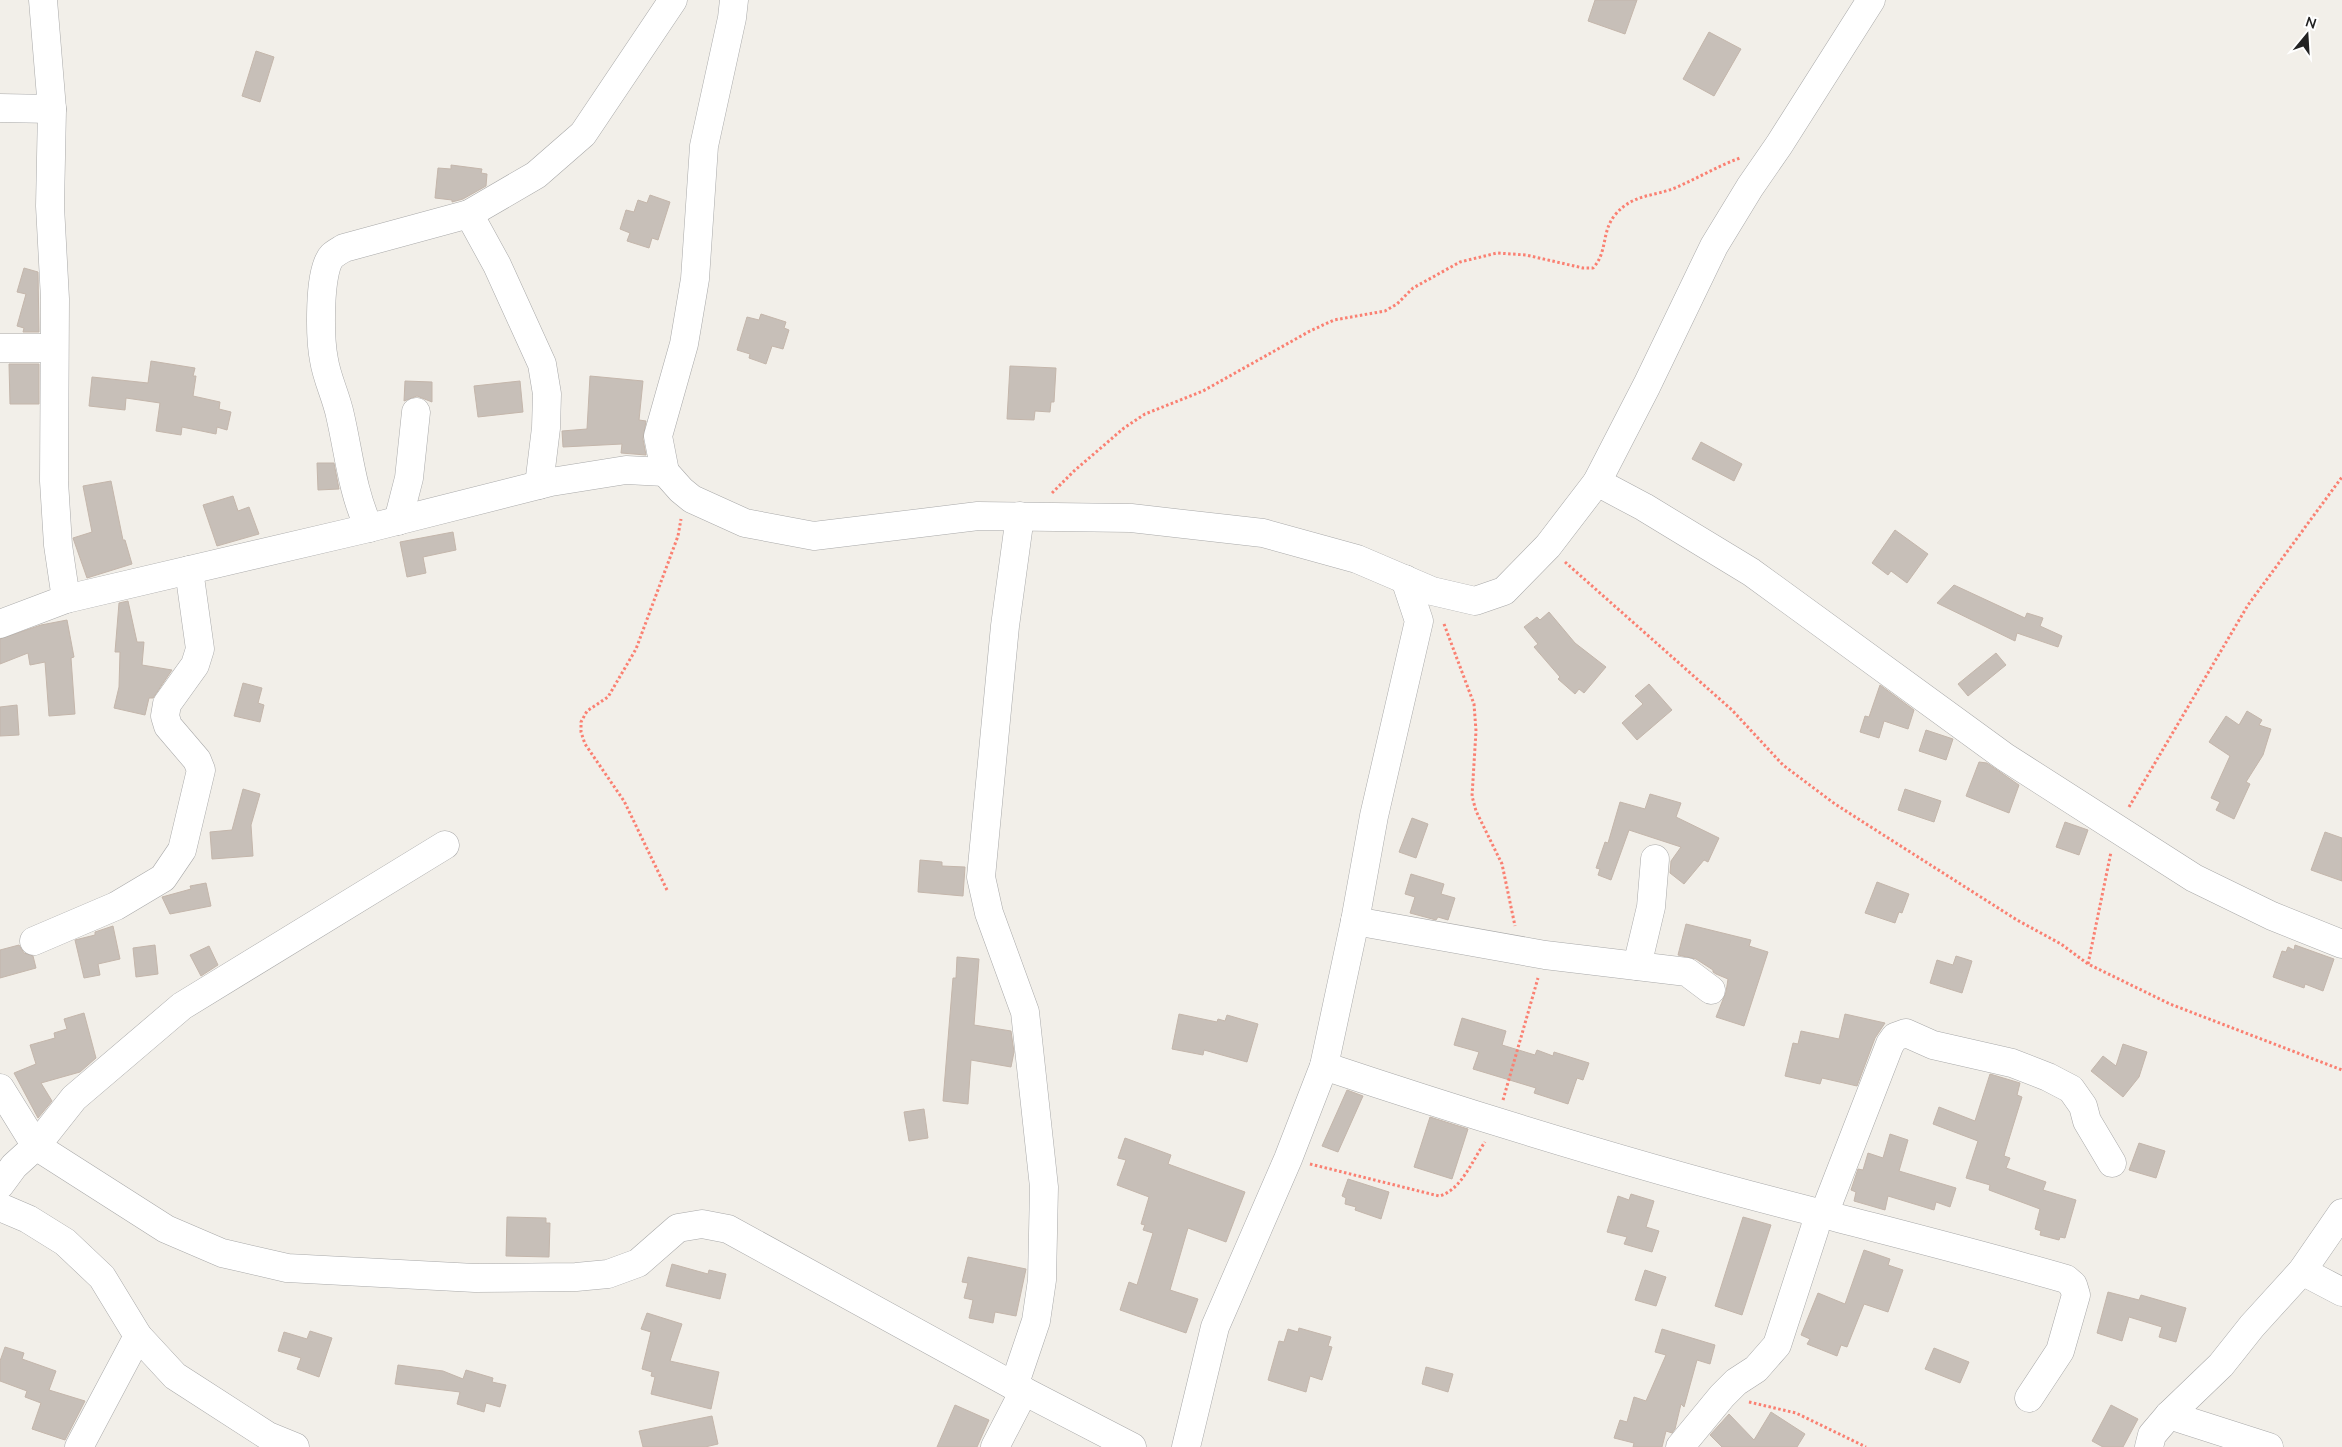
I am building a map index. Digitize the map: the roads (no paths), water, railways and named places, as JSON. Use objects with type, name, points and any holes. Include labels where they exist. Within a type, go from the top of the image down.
[{"type":"street","points":[[43,0],[52,109],[50,206],[55,299],[54,481],[58,545],[66,599]]},
{"type":"street","points":[[369,528],[359,506],[351,479],[340,413],[324,360],[321,285],[331,256],[344,248],[469,214],[536,175],[583,134],[673,0]]},
{"type":"street","points":[[734,0],[732,18],[704,146],[695,279],[684,344],[658,436],[673,481],[692,499],[745,523],[814,536],[978,516],[1130,518],[1263,533],[1357,559],[1432,592],[1475,601]]},
{"type":"street","points":[[1430,617],[1504,591],[1548,546],[1596,482],[1647,385],[1714,246],[1871,0]]},
{"type":"street","points":[[0,108],[52,109]]},
{"type":"street","points":[[469,214],[501,274],[542,364],[547,394],[546,428],[539,485]]},
{"type":"street","points":[[0,348],[54,348]]},
{"type":"street","points":[[398,521],[409,478],[416,412]]},
{"type":"street","points":[[0,624],[66,599],[369,528],[539,485],[626,470],[673,481]]},
{"type":"street","points":[[1596,482],[1644,507],[1751,572],[2005,756],[2116,830],[2194,878],[2272,916],[2342,944]]},
{"type":"street","points":[[995,1447],[1019,1388],[1036,1321],[1042,1280],[1044,1187],[1025,1012],[989,913],[981,877],[1004,636],[1024,516]]},
{"type":"street","points":[[34,942],[116,906],[163,878],[182,850],[201,770],[197,760],[168,726],[165,716],[167,704],[195,665],[200,649],[189,570]]},
{"type":"street","points":[[1186,1447],[1215,1327],[1288,1159],[1324,1066],[1355,921],[1374,816],[1430,617],[1405,579]]},
{"type":"street","points":[[0,1185],[14,1166],[36,1146],[74,1098],[182,1006],[445,845]]},
{"type":"street","points":[[1637,966],[1651,907],[1655,859]]},
{"type":"street","points":[[1355,921],[1532,953],[1687,972],[1711,990]]},
{"type":"street","points":[[1680,1447],[1722,1396],[1736,1382],[1756,1369],[1777,1344],[1815,1228],[1890,1044],[1896,1037],[1906,1033],[1934,1045],[2012,1063],[2048,1077],[2071,1089],[2083,1106],[2087,1121],[2112,1163]]},
{"type":"street","points":[[1324,1066],[1496,1123],[1821,1214],[1993,1258],[2066,1280],[2073,1285],[2076,1295],[2060,1351],[2029,1398]]},
{"type":"street","points":[[0,1088],[18,1120],[36,1146],[166,1229],[222,1253],[286,1268],[475,1278],[576,1277],[608,1274],[638,1263],[678,1228],[702,1224],[728,1229],[1019,1388],[1132,1447]]},
{"type":"street","points":[[0,1207],[28,1219],[65,1242],[102,1276],[138,1336],[175,1376],[268,1436],[295,1447]]},
{"type":"street","points":[[2148,1447],[2152,1435],[2169,1415],[2221,1365],[2252,1326],[2302,1271],[2342,1213]]},
{"type":"street","points":[[2302,1271],[2342,1292]]},
{"type":"street","points":[[79,1447],[138,1336]]},
{"type":"street","points":[[2169,1415],[2269,1447]]}]
